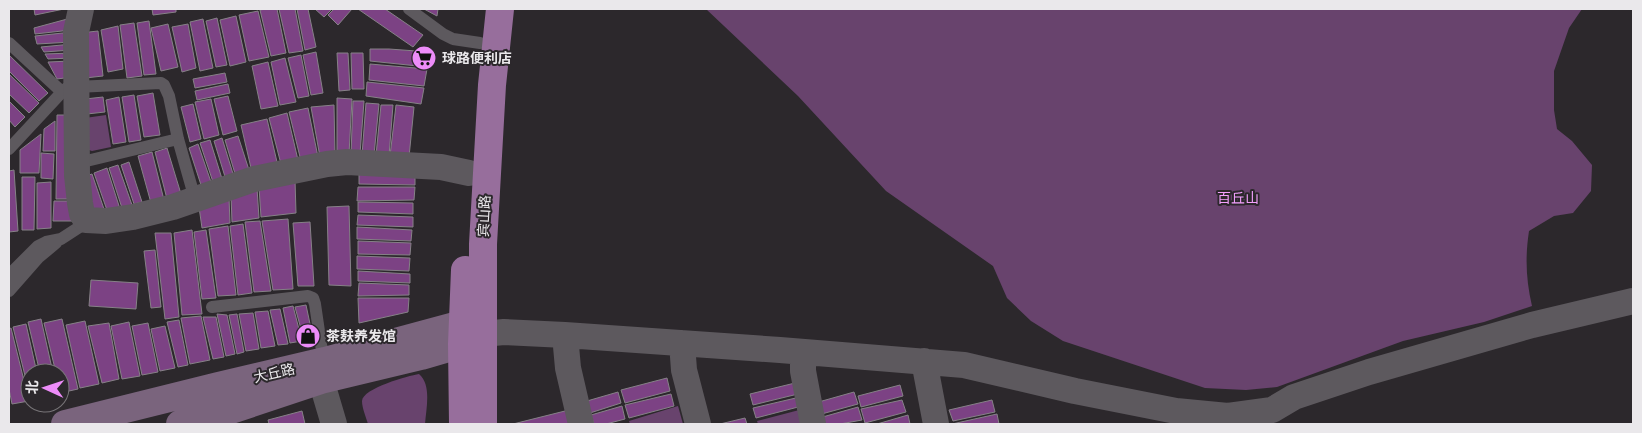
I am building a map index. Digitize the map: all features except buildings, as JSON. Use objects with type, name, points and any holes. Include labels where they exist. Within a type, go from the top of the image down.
[{"type":"main road","name":"宾山路","points":[[481,9],[469,173],[475,333],[483,424]]},
{"type":"main road","name":"宾山路","points":[[463,424],[482,262],[492,85],[500,9]]},
{"type":"main road","name":"大丘路","points":[[65,424],[218,386],[323,370],[475,333]]},
{"type":"main road","name":"大丘路","points":[[180,424],[220,419],[323,370]]},
{"type":"street","points":[[80,9],[69,89],[78,162],[80,203],[82,214],[86,220],[106,221],[133,217],[254,179],[327,164],[357,163],[441,167],[469,173]]},
{"type":"street","points":[[475,333],[565,334],[964,365],[1075,391],[1176,411],[1228,416],[1272,410],[1294,397],[1368,372],[1532,326],[1633,301]]},
{"type":"street","points":[[565,334],[568,368],[581,424]]},
{"type":"street","points":[[682,343],[684,370],[698,424]]},
{"type":"street","points":[[802,352],[805,385],[813,424]]},
{"type":"street","points":[[924,361],[936,424]]},
{"type":"street","points":[[323,370],[334,424]]},
{"type":"lane","points":[[409,9],[443,34],[454,39],[480,43]]},
{"type":"lane","points":[[9,43],[69,89]]},
{"type":"lane","points":[[9,149],[69,89],[156,82],[164,85],[169,96],[178,139],[195,199]]},
{"type":"lane","points":[[78,162],[178,139]]},
{"type":"lane","points":[[9,291],[38,258],[61,239],[81,226],[86,220]]},
{"type":"lane","points":[[9,275],[38,246],[61,239]]},
{"type":"lane","points":[[212,307],[308,296],[313,298],[323,370]]},
{"type":"green space","name":"百丘山","points":[[706,9],[1582,9],[1569,28],[1554,71],[1554,110],[1557,129],[1572,141],[1592,165],[1591,191],[1573,213],[1554,216],[1529,231],[1527,268],[1532,306],[1484,322],[1403,341],[1277,387],[1246,390],[1205,388],[1063,341],[1031,321],[1007,298],[993,266],[886,191],[798,96]]},
{"type":"green space","points":[[106,115],[111,147],[89,150],[85,118]]},
{"type":"green space","points":[[419,374],[426,384],[427,391],[425,424],[368,424],[362,404],[364,396],[387,383]]},
{"type":"green space","points":[[678,406],[683,424],[630,424],[629,421]]},
{"type":"green space","points":[[803,409],[807,424],[758,424],[757,421]]},
{"type":"place","name":"球路便利店","points":[[424,58]]},
{"type":"place","name":"茶麸养发馆","points":[[308,336]]}]
